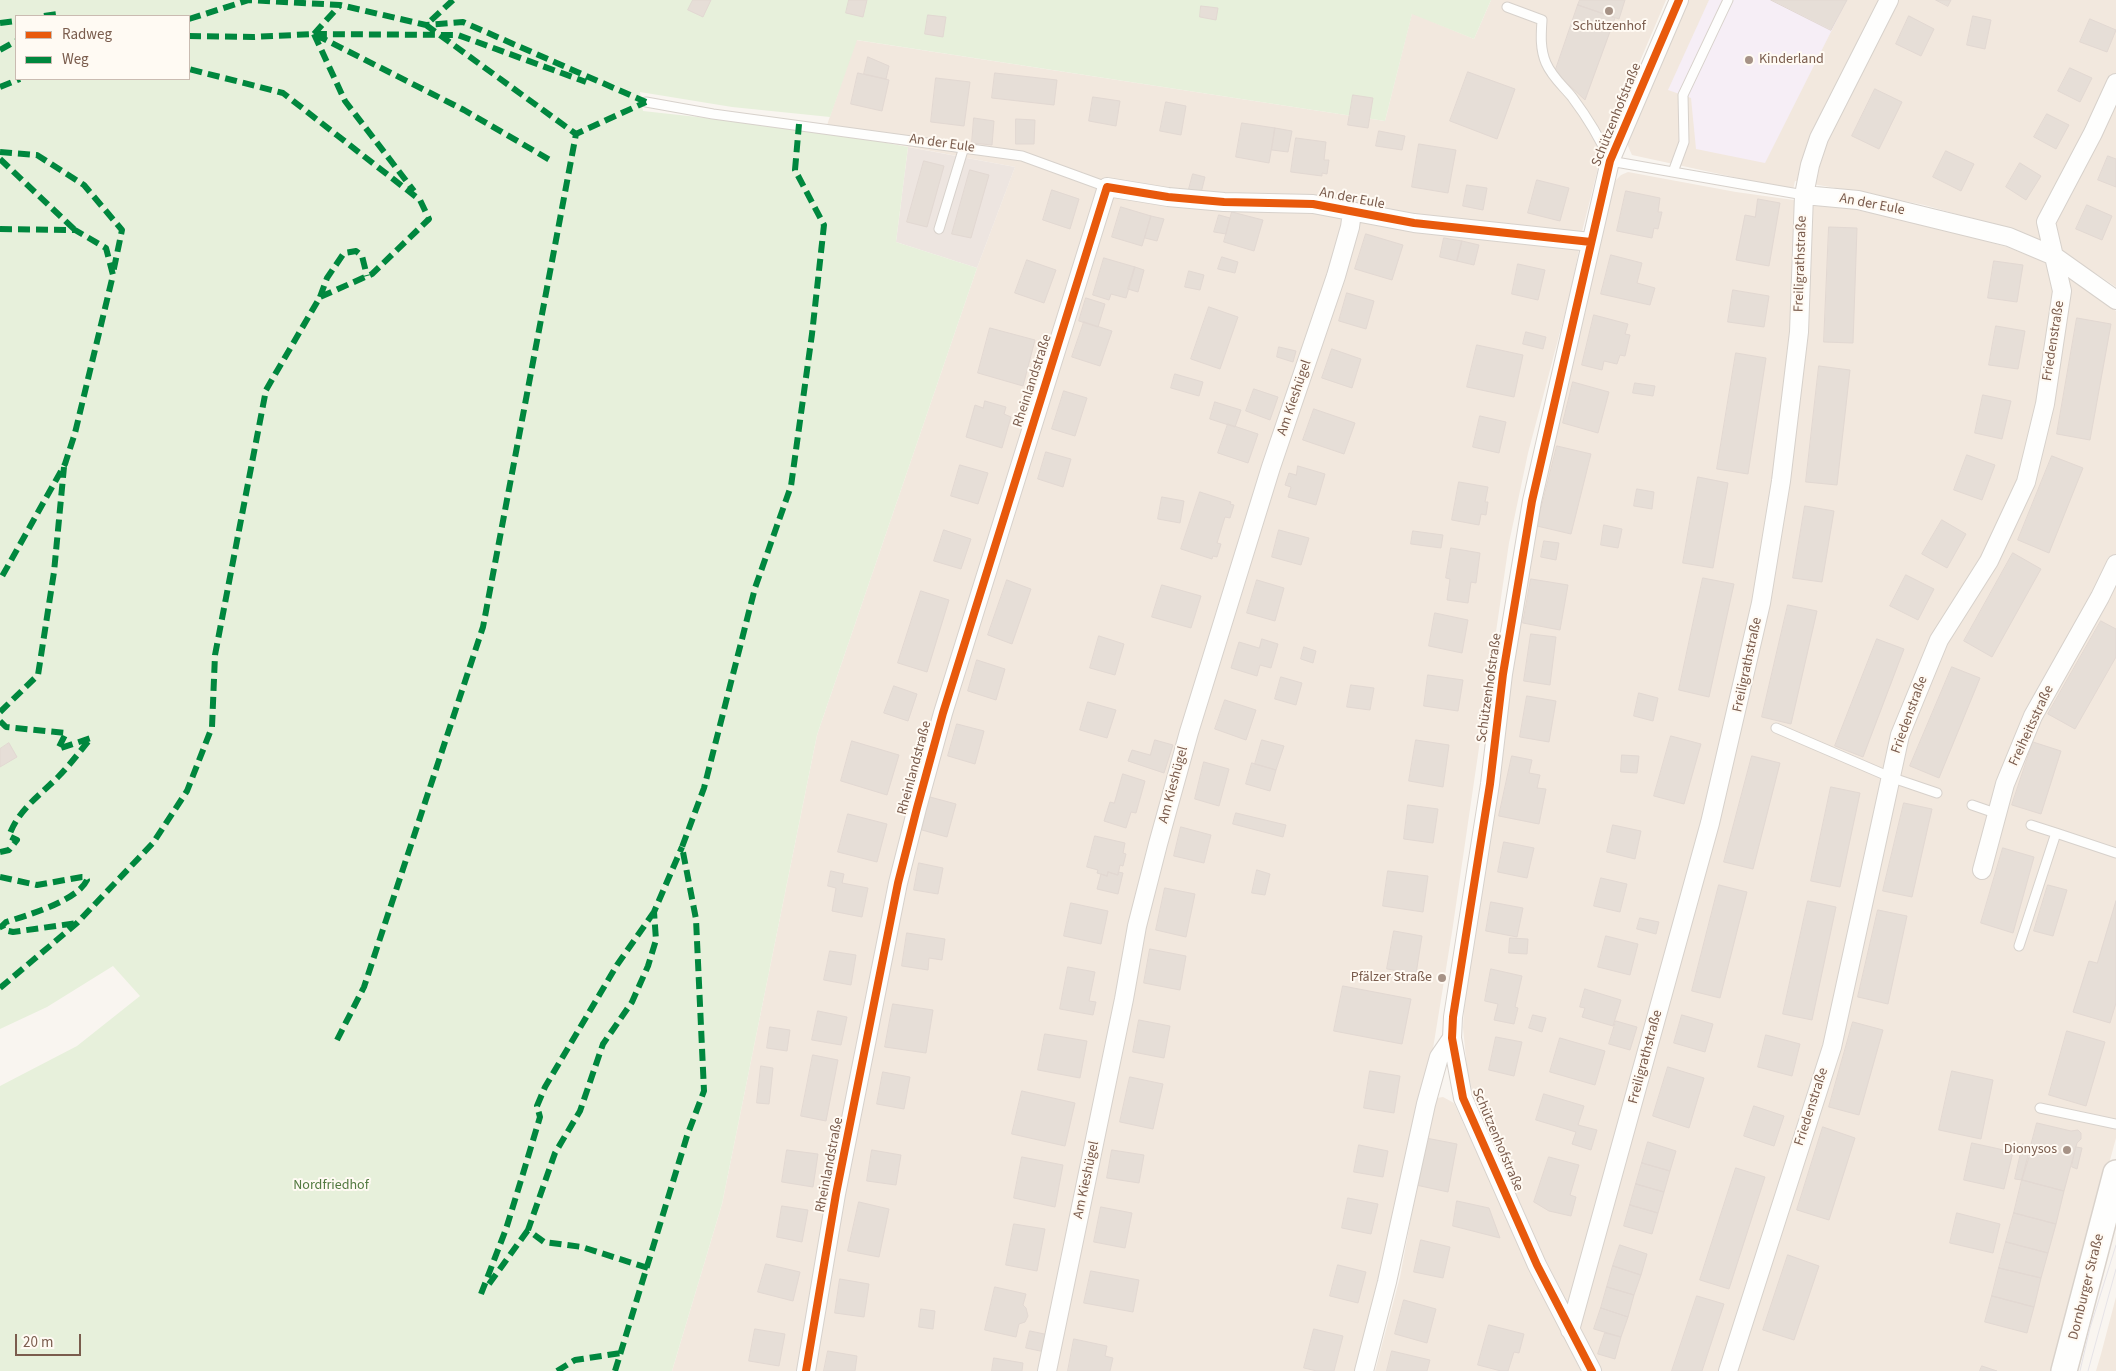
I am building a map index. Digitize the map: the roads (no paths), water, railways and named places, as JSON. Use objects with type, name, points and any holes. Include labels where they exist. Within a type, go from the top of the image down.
[{"type":"street","name":"Schützenhofstraße","points":[[1592,1371],[1537,1265],[1463,1098],[1452,1038],[1455,996],[1490,784],[1503,674],[1529,520],[1610,161],[1678,0]]},
{"type":"street","name":"Freiligrathstraße","points":[[1570,1330],[1710,823],[1761,603],[1781,481],[1799,332],[1804,195],[1810,165],[1819,138],[1889,0]]},
{"type":"street","name":"Friedenstraße","points":[[1728,1371],[1832,1047],[1900,735],[1939,640],[1989,561],[2026,482],[2045,404],[2062,291],[2046,222],[2093,133],[2116,83]]},
{"type":"street","name":"An der Eule","points":[[1107,187],[1168,197],[1224,202],[1313,204],[1414,223],[1591,242]]},
{"type":"street","name":"Rheinlandstraße","points":[[806,1371],[842,1166],[898,883],[917,808],[943,713],[1107,187]]},
{"type":"street","name":"An der Eule","points":[[1804,195],[1858,200],[2009,237],[2054,256],[2116,300]]},
{"type":"street","name":"Am Kieshügel","points":[[1047,1371],[1124,999],[1137,926],[1158,844],[1189,732],[1271,467],[1336,276],[1350,227],[1352,212]]},
{"type":"street","name":"Freiheitsstraße","points":[[1982,870],[2005,784],[2033,716],[2100,597],[2116,564]]},
{"type":"street","points":[[1364,1371],[1387,1282],[1426,1104],[1439,1057],[1452,1038]]},
{"type":"street","name":"Dornburger Straße","points":[[2064,1371],[2116,1174]]},
{"type":"lane","points":[[1673,172],[1684,142],[1684,95],[1728,0]]},
{"type":"lane","points":[[1507,7],[1542,20],[1540,43],[1546,63],[1554,77],[1572,97],[1598,135],[1610,161]]},
{"type":"lane","name":"An der Eule","points":[[646,102],[713,114],[1022,156],[1107,187]]},
{"type":"lane","points":[[939,229],[964,147]]},
{"type":"lane","name":"An der Eule","points":[[1610,161],[1804,195]]},
{"type":"lane","points":[[1776,728],[1890,777],[1937,793]]},
{"type":"lane","points":[[1972,805],[1998,814]]},
{"type":"lane","points":[[2032,825],[2116,853]]},
{"type":"lane","points":[[2019,946],[2056,834]]},
{"type":"lane","points":[[2040,1108],[2116,1124]]},
{"type":"tram line","points":[[2080,1371],[2090,1328],[2116,1245]]},
{"type":"tram line","points":[[2088,1371],[2116,1269]]},
{"type":"place","name":"Schützenhof","points":[[1609,11]]},
{"type":"place","name":"Kinderland","points":[[1749,60]]},
{"type":"place","name":"Pfälzer Straße","points":[[1442,978]]},
{"type":"place","name":"Dionysos","points":[[2067,1150]]},
{"type":"park label","name":"Nordfriedhof","points":[[331,1186]]}]
